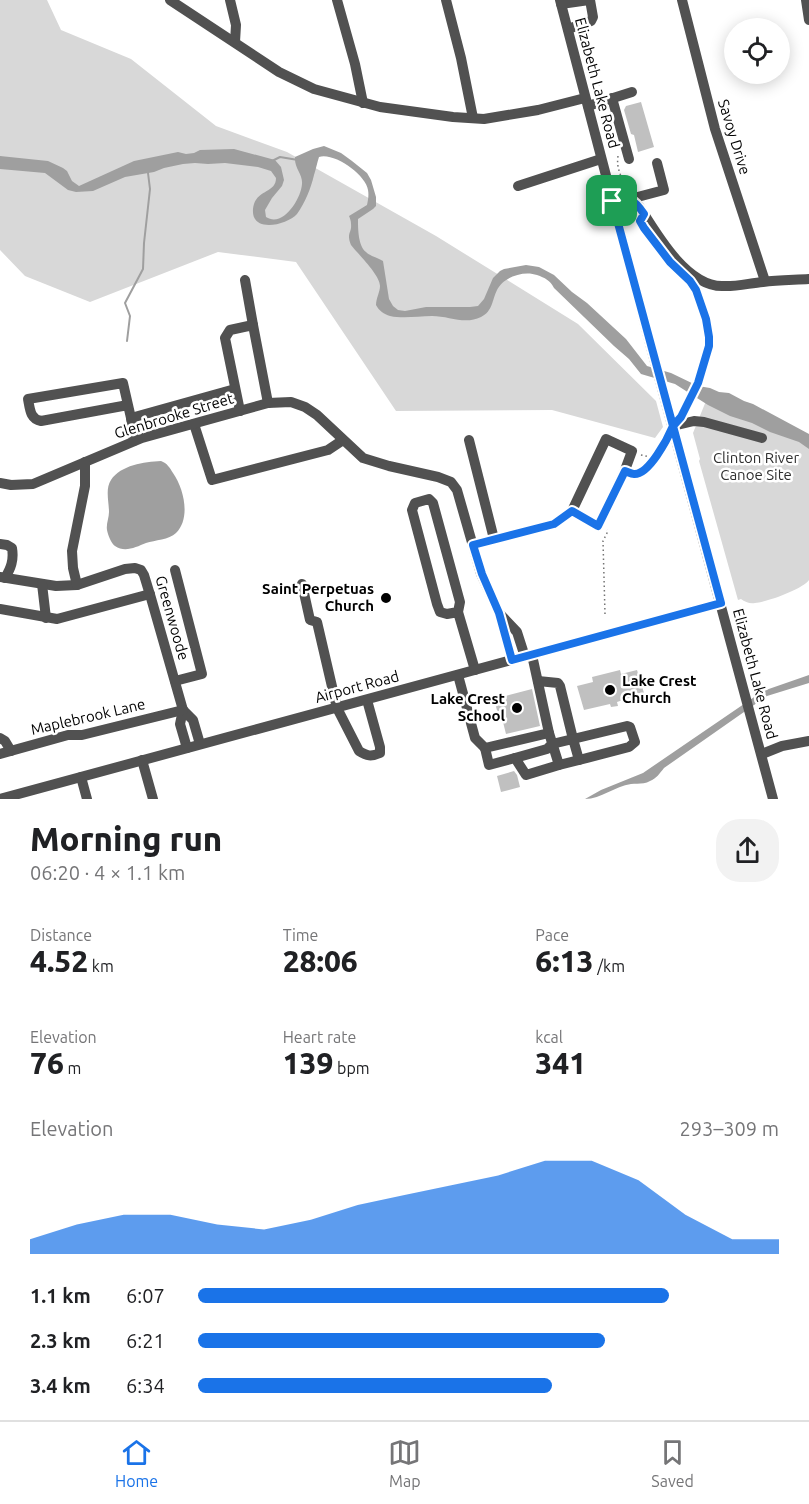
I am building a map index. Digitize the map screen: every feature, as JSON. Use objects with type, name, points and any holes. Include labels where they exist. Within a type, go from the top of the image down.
[{"type":"street","points":[[170,0],[279,72],[314,89],[363,103],[414,112],[484,119],[612,98],[632,92]]},
{"type":"street","points":[[230,0],[236,25],[235,42]]},
{"type":"street","points":[[337,0],[363,103]]},
{"type":"street","points":[[446,0],[466,80],[472,118]]},
{"type":"street","points":[[561,2],[590,0],[593,17],[591,21],[568,29]]},
{"type":"street","name":"Savoy Drive","points":[[682,0],[715,129],[765,281]]},
{"type":"street","points":[[806,0],[809,20]]},
{"type":"street","name":"Elizabeth Lake Road","points":[[561,2],[660,381],[774,799]]},
{"type":"street","points":[[612,98],[629,159]]},
{"type":"street","points":[[518,186],[602,159]]},
{"type":"street","points":[[612,201],[664,190],[657,163]]},
{"type":"street","points":[[630,199],[639,206],[680,263],[696,278],[710,285],[809,279]]},
{"type":"street","points":[[245,280],[268,403]]},
{"type":"street","points":[[240,411],[225,338],[230,330],[254,325]]},
{"type":"street","points":[[128,405],[41,422],[35,420],[31,415],[28,399],[123,382],[131,418],[134,441]]},
{"type":"street","points":[[131,418],[235,389]]},
{"type":"street","name":"Glenbrooke Street","points":[[0,483],[33,484],[134,441],[268,403],[291,402],[305,407],[317,415],[343,440]]},
{"type":"street","points":[[673,426],[694,421],[704,422],[762,438]]},
{"type":"street","points":[[194,424],[212,480],[328,450],[343,440],[363,458],[451,482],[457,490],[482,574],[499,613],[512,660]]},
{"type":"street","points":[[469,440],[494,539]]},
{"type":"street","points":[[473,545],[554,524],[572,511],[606,440],[632,452],[598,526],[572,511]]},
{"type":"street","points":[[77,585],[72,551],[85,486],[85,462]]},
{"type":"street","points":[[458,612],[447,614],[440,612],[412,510],[415,503],[429,499],[433,502],[460,603],[458,612],[475,670]]},
{"type":"street","points":[[0,544],[12,548],[14,556],[11,567],[3,578]]},
{"type":"street","name":"Greenwoode","points":[[3,578],[56,586],[77,585],[126,570],[135,568],[141,570],[183,710],[180,724],[187,748]]},
{"type":"street","points":[[175,570],[202,674],[175,681]]},
{"type":"street","points":[[42,584],[46,618]]},
{"type":"street","points":[[302,584],[310,620],[317,622],[337,708],[359,751],[373,757],[380,753],[380,747],[367,700]]},
{"type":"street","points":[[0,609],[57,619],[150,594]]},
{"type":"street","name":"Airport Road","points":[[0,799],[721,603]]},
{"type":"street","points":[[499,613],[517,632],[538,681],[559,765]]},
{"type":"street","points":[[458,675],[475,738],[485,748],[489,765],[547,749],[551,739]]},
{"type":"street","points":[[538,681],[558,683],[560,686],[579,760]]},
{"type":"street","name":"Greenwoode","points":[[183,710],[193,720],[200,744]]},
{"type":"street","name":"Maplebrook Lane","points":[[6,753],[69,735],[82,735],[183,710]]},
{"type":"street","points":[[485,748],[551,739],[573,739],[627,726],[630,727],[635,742],[629,747],[526,775],[515,758]]},
{"type":"street","points":[[0,738],[5,741],[6,753]]},
{"type":"street","points":[[762,754],[782,746],[809,741]]},
{"type":"street","points":[[142,760],[153,799]]},
{"type":"street","points":[[81,777],[87,799]]},
{"type":"path","points":[[625,471],[634,474],[649,467],[668,439],[673,426],[681,417],[698,383],[709,346],[709,337],[699,298],[690,281]]},
{"type":"path","points":[[632,452],[650,458],[656,456]]},
{"type":"path","points":[[598,526],[608,531],[603,542],[605,614]]},
{"type":"green space","points":[[0,0],[47,0],[61,30],[131,59],[216,126],[287,152],[436,236],[578,324],[656,401],[663,427],[655,438],[552,410],[396,411],[296,262],[218,252],[90,302],[25,276],[0,250]]},
{"type":"green space","name":"Clinton River Canoe Site","points":[[706,401],[809,437],[809,580],[800,587],[768,600],[753,603],[738,600],[693,433]]},
{"type":"shaded area","points":[[324,146],[341,153],[367,173],[371,180],[376,206],[358,219],[358,232],[363,249],[383,261],[389,299],[398,310],[478,306],[484,299],[493,278],[500,271],[526,265],[539,267],[554,275],[587,303],[626,339],[647,366],[671,373],[698,386],[729,393],[753,404],[809,434],[809,449],[799,442],[730,416],[675,384],[641,374],[629,359],[549,281],[537,275],[520,274],[504,281],[497,290],[488,312],[475,319],[463,320],[438,316],[400,317],[384,313],[376,305],[380,288],[379,281],[351,245],[349,238],[351,221],[349,216],[367,205],[368,190],[356,172],[333,158],[319,157],[309,190],[297,214],[286,221],[270,225],[258,222],[254,217],[253,209],[257,198],[273,187],[276,178],[271,171],[258,167],[225,163],[183,164],[125,177],[93,191],[76,192],[68,190],[45,173],[0,169],[0,156],[48,161],[67,171],[72,181],[79,186],[134,161],[178,152],[186,154],[200,150],[234,149],[275,160],[281,167],[284,180],[282,186],[265,210],[266,217],[279,219],[295,204],[301,190],[302,180],[295,157]]},
{"type":"shaded area","points":[[161,461],[171,469],[183,495],[185,512],[181,527],[173,535],[130,549],[115,546],[107,530],[108,491],[111,480],[121,471],[140,463]]},
{"type":"shaded area","points":[[809,675],[809,683],[767,696],[664,768],[652,780],[625,785],[597,797],[585,799],[643,773],[763,691]]},
{"type":"building","points":[[641,102],[654,147],[638,152],[624,110],[626,106]]},
{"type":"building","name":"Lake Crest Church","points":[[620,670],[621,674],[637,670],[644,693],[617,702],[618,706],[611,707],[610,704],[584,710],[577,686],[593,682],[592,677]]},
{"type":"building","name":"Lake Crest School","points":[[532,689],[540,726],[506,734],[494,699]]},
{"type":"building","points":[[514,771],[520,787],[501,792],[497,776]]},
{"type":"waterway","points":[[272,161],[280,157],[298,160]]},
{"type":"waterway","points":[[127,341],[130,316],[125,303],[143,269],[150,189],[148,173]]},
{"type":"place","name":"Saint Perpetuas Church","points":[[386,598]]},
{"type":"place","name":"Lake Crest Church","points":[[610,690]]},
{"type":"place","name":"Lake Crest School","points":[[517,708]]},
{"type":"route","points":[[612,201],[630,199],[639,206],[644,214],[640,221],[644,228],[670,262],[690,281],[696,290],[706,319],[709,346],[699,381],[681,417],[673,426],[721,603],[512,660],[499,613],[488,591],[473,545],[554,524],[572,511],[598,526],[625,471],[634,474],[649,467],[668,439],[673,426],[612,201]]}]
